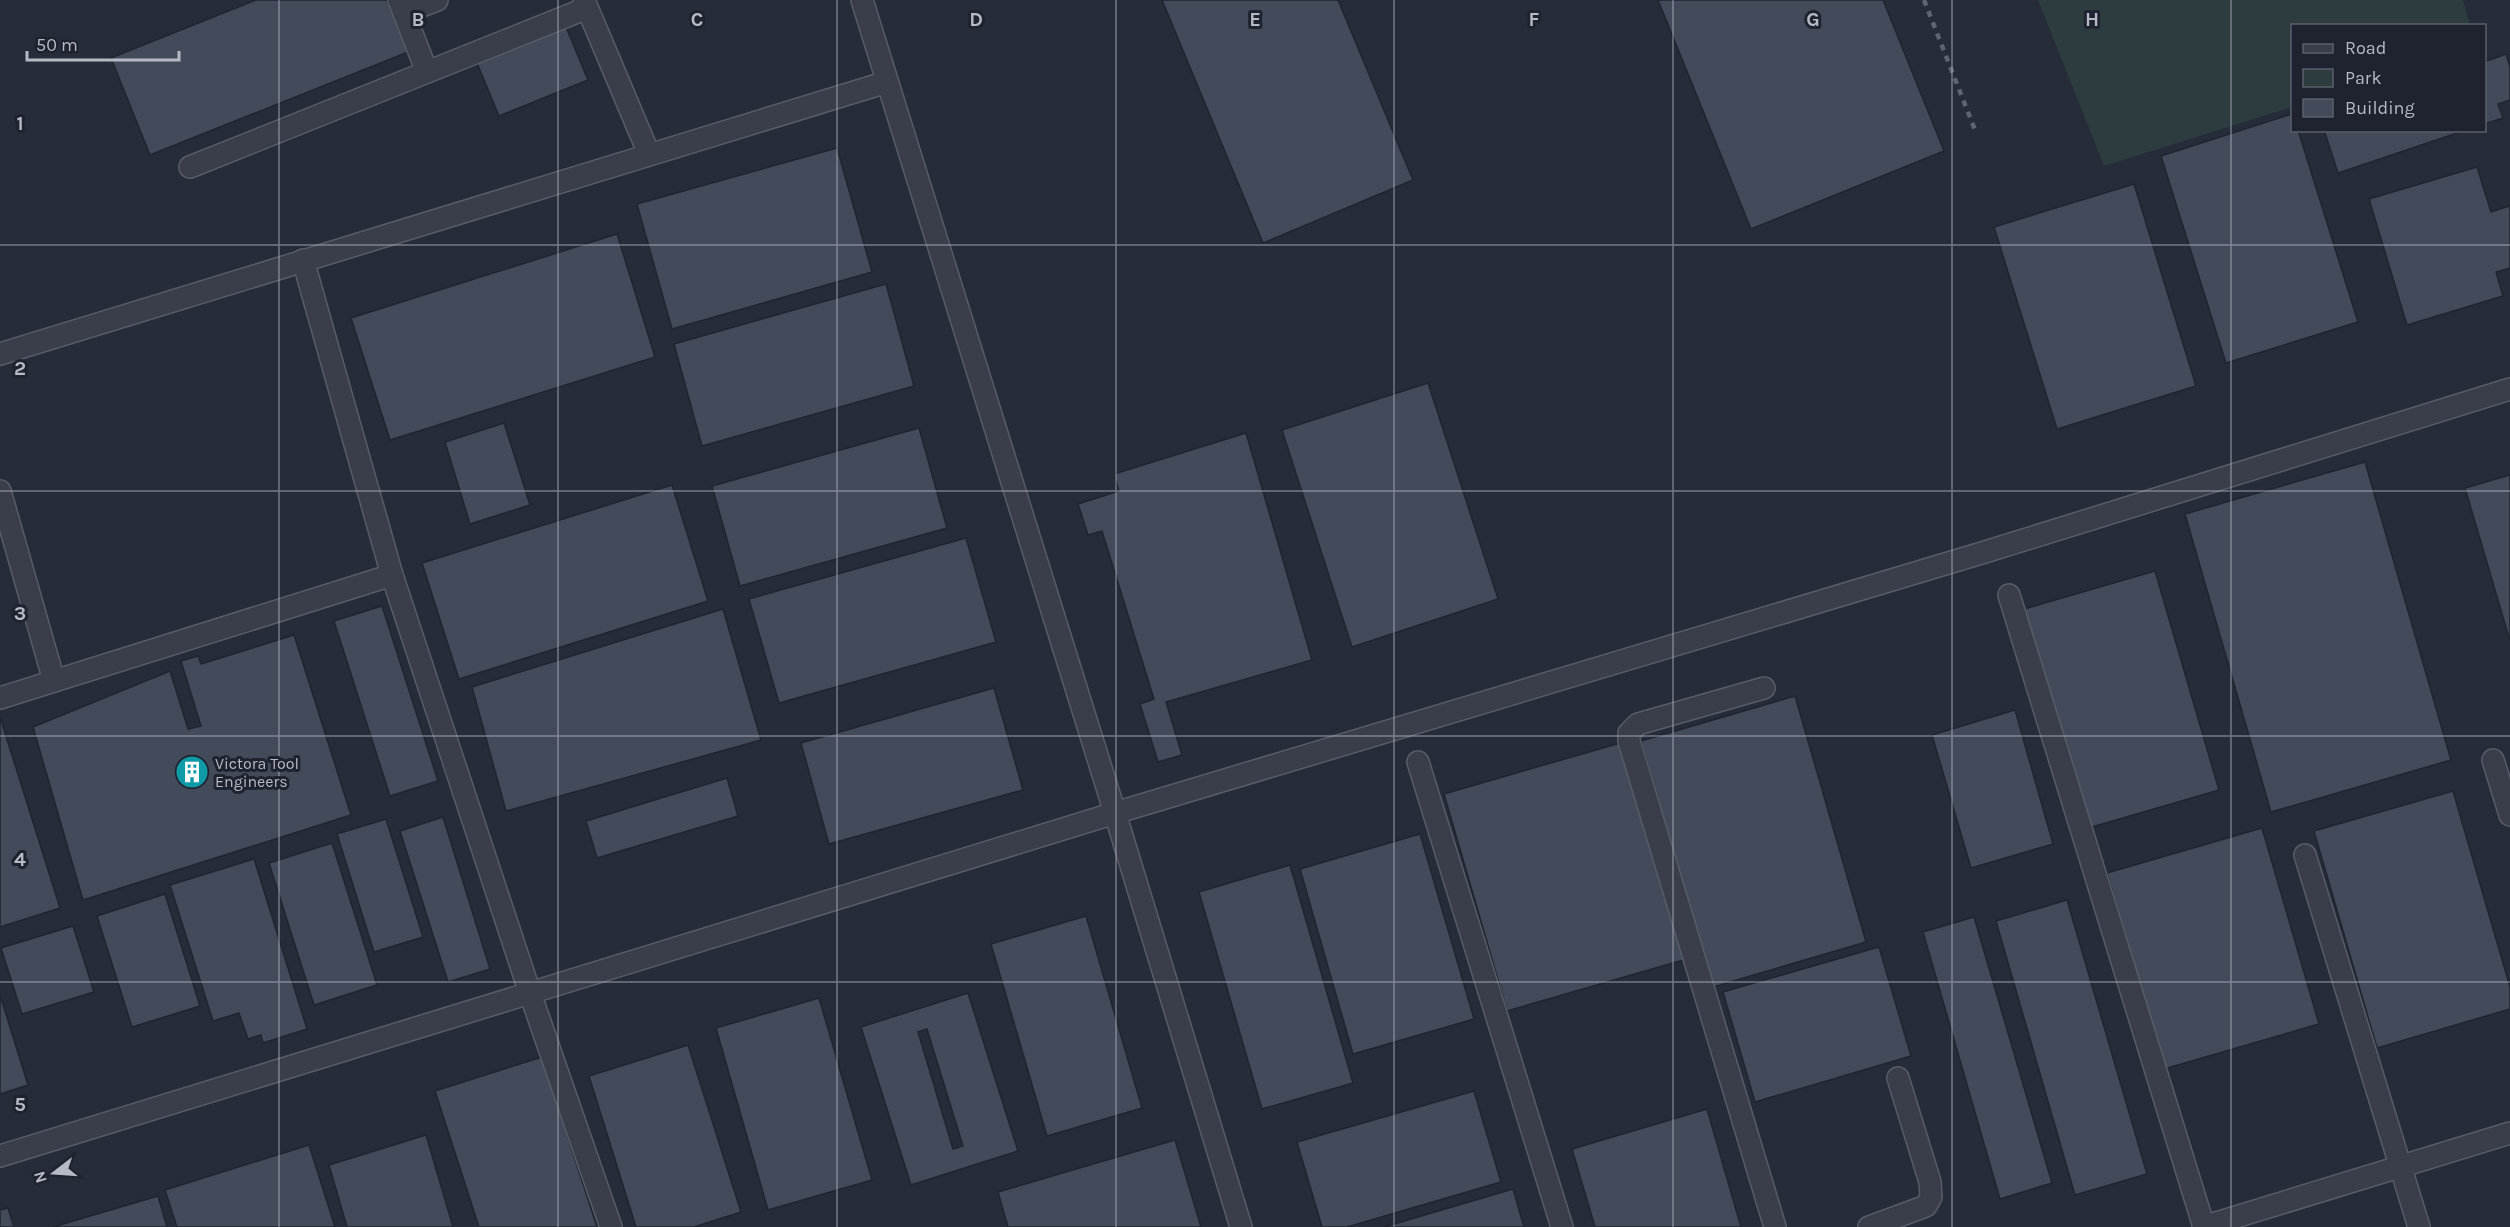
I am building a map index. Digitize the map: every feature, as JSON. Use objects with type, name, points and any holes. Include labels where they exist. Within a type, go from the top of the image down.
[{"type":"street","points":[[427,72],[401,6],[437,0]]},
{"type":"street","points":[[862,0],[1241,1227]]},
{"type":"street","points":[[190,167],[427,72],[586,4],[649,154]]},
{"type":"street","points":[[0,354],[887,82]]},
{"type":"street","points":[[303,260],[392,575],[530,993],[611,1227]]},
{"type":"street","points":[[0,1156],[1115,813],[1985,552],[2510,389]]},
{"type":"street","points":[[0,491],[54,681]]},
{"type":"street","points":[[0,698],[392,575]]},
{"type":"street","points":[[2009,595],[2204,1227],[2510,1133]]},
{"type":"street","points":[[1764,688],[1638,724],[1629,733],[1632,752],[1775,1227]]},
{"type":"street","points":[[2493,760],[2510,815]]},
{"type":"street","points":[[1418,762],[1562,1227]]},
{"type":"street","points":[[2305,855],[2419,1227]]},
{"type":"street","points":[[1869,1227],[1926,1206],[1931,1197],[1930,1182],[1898,1078]]},
{"type":"green space","points":[[2038,0],[2463,0],[2470,24],[2291,24],[2291,107],[2104,166]]},
{"type":"building","points":[[256,0],[387,0],[408,52],[150,155],[111,58]]},
{"type":"building","points":[[1162,0],[1338,0],[1413,180],[1263,243]]},
{"type":"building","points":[[1658,0],[1883,0],[1944,151],[1751,229]]},
{"type":"building","points":[[566,27],[588,80],[499,116],[477,63]]},
{"type":"building","points":[[2506,54],[2510,67],[2510,100],[2498,104],[2503,118],[2486,123],[2486,61]]},
{"type":"building","points":[[2291,114],[2291,132],[2299,132],[2358,322],[2226,363],[2161,156]]},
{"type":"building","points":[[2325,132],[2460,132],[2338,173]]},
{"type":"building","points":[[837,148],[872,272],[672,329],[637,204]]},
{"type":"building","points":[[2477,167],[2491,212],[2509,206],[2510,209],[2510,268],[2496,272],[2503,296],[2407,325],[2369,199]]},
{"type":"building","points":[[2134,184],[2196,386],[2057,429],[1994,227]]},
{"type":"building","points":[[617,234],[655,357],[390,440],[351,318]]},
{"type":"building","points":[[886,284],[914,386],[702,446],[674,344]]},
{"type":"building","points":[[1428,383],[1498,599],[1352,647],[1282,430]]},
{"type":"building","points":[[504,423],[530,505],[470,524],[445,442]]},
{"type":"building","points":[[919,428],[947,528],[740,586],[712,486]]},
{"type":"building","points":[[1246,433],[1312,660],[1166,702],[1182,755],[1158,762],[1140,704],[1154,699],[1102,531],[1088,535],[1078,504],[1119,491],[1114,474]]},
{"type":"building","points":[[2365,462],[2451,760],[2271,812],[2185,514]]},
{"type":"building","points":[[2510,475],[2510,641],[2465,488]]},
{"type":"building","points":[[672,485],[708,601],[459,679],[422,563]]},
{"type":"building","points":[[966,538],[996,642],[779,703],[749,599]]},
{"type":"building","points":[[2155,571],[2219,790],[2085,829],[2021,610]]},
{"type":"building","points":[[382,606],[438,781],[390,796],[334,621]]},
{"type":"building","points":[[723,609],[761,740],[506,811],[472,687]]},
{"type":"building","name":"Victora Tool Engineers","points":[[294,635],[351,815],[83,900],[33,727],[170,671],[188,729],[201,726],[181,661],[198,656],[201,664]]},
{"type":"building","points":[[994,688],[1023,790],[829,844],[801,743]]},
{"type":"building","points":[[1795,696],[1866,942],[1713,987],[1641,741]]},
{"type":"building","points":[[2015,710],[2053,844],[1971,868],[1932,735]]},
{"type":"building","points":[[0,717],[60,908],[0,927]]},
{"type":"building","points":[[1627,741],[1690,958],[1507,1011],[1444,794]]},
{"type":"building","points":[[727,778],[738,816],[597,858],[586,821]]},
{"type":"building","points":[[2453,791],[2510,987],[2510,1009],[2377,1048],[2314,831]]},
{"type":"building","points":[[443,817],[490,969],[448,982],[400,831]]},
{"type":"building","points":[[386,819],[423,937],[374,952],[337,834]]},
{"type":"building","points":[[2262,828],[2319,1024],[2164,1069],[2107,873]]},
{"type":"building","points":[[1420,834],[1474,1019],[1353,1054],[1300,869]]},
{"type":"building","points":[[332,843],[377,985],[314,1005],[269,863]]},
{"type":"building","points":[[254,859],[307,1029],[263,1043],[261,1035],[248,1039],[239,1013],[213,1021],[170,885]]},
{"type":"building","points":[[1290,865],[1353,1083],[1262,1109],[1199,892]]},
{"type":"building","points":[[165,894],[200,1006],[132,1027],[97,916]]},
{"type":"building","points":[[2067,900],[2147,1174],[2075,1195],[1996,921]]},
{"type":"building","points":[[1086,916],[1142,1108],[1047,1136],[991,944]]},
{"type":"building","points":[[1974,917],[2052,1183],[2000,1199],[1923,932]]},
{"type":"building","points":[[73,926],[94,992],[22,1014],[1,948]]},
{"type":"building","points":[[1879,947],[1911,1056],[1755,1102],[1723,992]]},
{"type":"building","points":[[968,993],[1018,1151],[911,1185],[861,1027]],"holes":[[[927,1029],[963,1146],[953,1149],[918,1032]]]},
{"type":"building","points":[[0,995],[28,1085],[0,1094]]},
{"type":"building","points":[[819,998],[872,1180],[768,1210],[716,1028]]},
{"type":"building","points":[[688,1045],[741,1212],[694,1227],[636,1227],[589,1076]]},
{"type":"building","points":[[542,1057],[597,1227],[479,1227],[435,1091]]},
{"type":"building","points":[[1474,1091],[1501,1182],[1347,1227],[1322,1227],[1297,1142]]},
{"type":"building","points":[[1707,1109],[1741,1227],[1595,1227],[1572,1149]]},
{"type":"building","points":[[426,1135],[453,1227],[347,1227],[329,1165]]},
{"type":"building","points":[[1175,1140],[1201,1227],[1008,1227],[998,1192]]},
{"type":"building","points":[[309,1145],[335,1227],[177,1227],[165,1190]]},
{"type":"building","points":[[1513,1189],[1524,1227],[1384,1227]]},
{"type":"building","points":[[158,1196],[167,1227],[53,1227]]},
{"type":"building","points":[[8,1208],[14,1227],[0,1227],[0,1210]]},
{"type":"railway","points":[[1924,0],[1975,130]]},
{"type":"place","name":"Victora Tool Engineers","points":[[192,772]]}]
